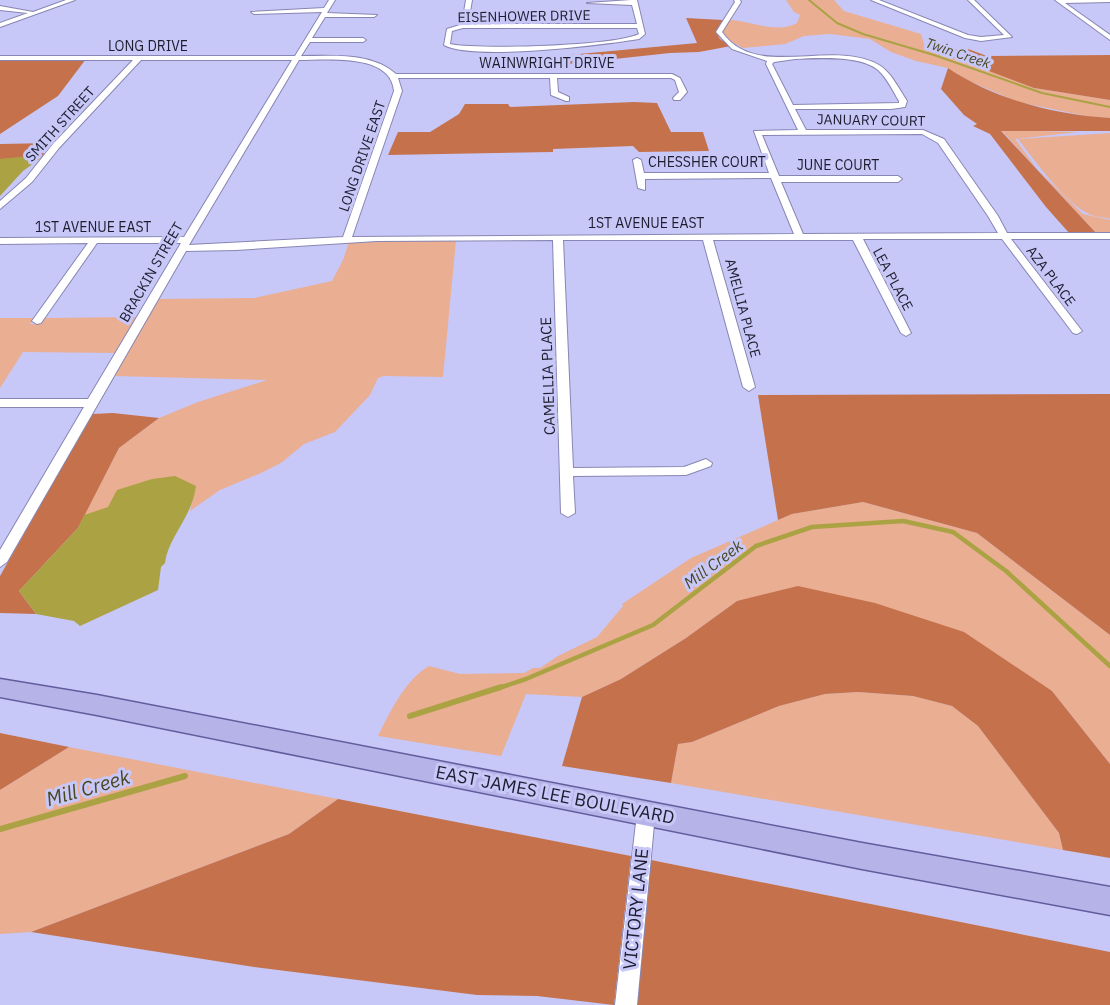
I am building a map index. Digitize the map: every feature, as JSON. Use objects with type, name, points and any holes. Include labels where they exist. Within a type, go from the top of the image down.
[{"type":"main road","name":"EAST JAMES LEE BOULEVARD","points":[[0,688],[97,705],[646,814],[1110,901]]},
{"type":"street","points":[[0,25],[72,0]]},
{"type":"street","name":"BRACKIN STREET","points":[[0,562],[184,244],[332,0]]},
{"type":"street","points":[[467,12],[469,0]]},
{"type":"street","points":[[737,0],[738,2],[719,32],[723,39],[752,55],[771,60],[839,58],[872,64],[880,69],[903,101],[902,105],[891,107],[791,107]]},
{"type":"street","points":[[874,0],[968,37],[981,39],[1009,37],[971,0]]},
{"type":"street","points":[[1058,0],[1110,0]]},
{"type":"street","points":[[1058,0],[1110,38]]},
{"type":"street","points":[[590,3],[634,2],[640,26]]},
{"type":"street","points":[[0,8],[36,13]]},
{"type":"street","points":[[254,12],[374,15]]},
{"type":"street","name":"EISENHOWER DRIVE","points":[[463,26],[640,26],[642,34],[627,40],[523,48],[452,47],[447,45],[449,30],[463,26]]},
{"type":"street","points":[[1094,26],[1110,26]]},
{"type":"street","points":[[307,40],[363,40]]},
{"type":"street","points":[[486,57],[487,48]]},
{"type":"street","name":"LONG DRIVE","points":[[0,58],[296,58]]},
{"type":"street","name":"SMITH STREET","points":[[0,206],[29,180],[56,146],[139,58]]},
{"type":"street","points":[[296,58],[362,60],[380,66],[393,76]]},
{"type":"street","points":[[771,60],[769,64],[803,132]]},
{"type":"street","points":[[483,75],[484,66]]},
{"type":"street","points":[[553,75],[554,93],[566,99]]},
{"type":"street","name":"WAINWRIGHT DRIVE","points":[[393,76],[672,76],[678,79],[683,92],[677,98]]},
{"type":"street","name":"LONG DRIVE EAST","points":[[347,239],[398,91],[399,85],[393,76]]},
{"type":"street","name":"JANUARY COURT","points":[[776,177],[757,133],[923,132],[941,141],[993,216],[1004,236]]},
{"type":"street","name":"CHESSHER COURT","points":[[637,160],[642,188]]},
{"type":"street","name":"CHESSHER COURT","points":[[640,176],[776,177]]},
{"type":"street","points":[[776,177],[799,237]]},
{"type":"street","name":"JUNE COURT","points":[[776,177],[898,179]]},
{"type":"street","name":"LEA PLACE","points":[[856,236],[906,333]]},
{"type":"street","name":"AZA PLACE","points":[[1004,236],[1077,331]]},
{"type":"street","name":"1ST AVENUE EAST","points":[[0,241],[95,240],[236,247],[347,239],[1110,236]]},
{"type":"street","name":"CAMELLIA PLACE","points":[[558,237],[568,513]]},
{"type":"street","name":"AMELLIA PLACE","points":[[707,237],[749,387]]},
{"type":"street","points":[[37,321],[95,240]]},
{"type":"street","points":[[0,403],[92,403]]},
{"type":"street","points":[[566,472],[686,471],[706,463]]},
{"type":"street","name":"VICTORY LANE","points":[[626,1005],[646,814]]},
{"type":"shaded area","points":[[786,0],[834,0],[844,11],[921,34],[925,47],[982,66],[1034,88],[1110,100],[1110,118],[1091,117],[1018,102],[967,80],[948,68],[916,61],[891,52],[870,39],[830,34],[804,36],[785,44],[743,48],[727,39],[723,32],[730,20],[773,27],[797,23],[800,15],[794,12]]},
{"type":"shaded area","points":[[686,18],[723,20],[716,32],[720,39],[731,46],[699,52],[559,65],[544,61],[558,56],[697,43]]},
{"type":"shaded area","points":[[931,49],[968,49],[987,56],[1110,55],[1110,100],[1034,88]]},
{"type":"shaded area","points":[[86,59],[58,96],[0,134],[0,61]]},
{"type":"shaded area","points":[[948,68],[985,88],[1025,104],[1068,113],[1110,118],[1110,131],[1001,131],[1096,233],[1070,234],[1046,207],[990,134],[973,126],[977,124],[964,115],[941,89]]},
{"type":"shaded area","points":[[657,103],[671,132],[703,132],[709,151],[639,152],[633,146],[553,149],[553,152],[388,155],[398,132],[430,132],[459,114],[465,104],[508,104],[510,107]]},
{"type":"shaded area","points":[[1001,130],[1078,132],[1015,139],[1038,170],[1083,214],[1110,220],[1110,233],[1096,233]]},
{"type":"shaded area","points":[[1110,133],[1110,219],[1089,214],[1068,199],[1018,139]]},
{"type":"shaded area","points":[[51,143],[41,158],[0,159],[0,144]]},
{"type":"shaded area","points":[[41,158],[23,171],[0,196],[0,159]]},
{"type":"shaded area","points":[[456,240],[443,377],[384,376],[378,378],[370,395],[335,432],[304,444],[281,463],[220,490],[190,511],[196,486],[84,515],[119,448],[159,418],[198,402],[267,380],[114,376],[158,299],[254,298],[332,281],[349,242]]},
{"type":"shaded area","points":[[137,317],[115,353],[23,352],[0,388],[0,318],[34,318],[30,324],[40,324],[45,318]]},
{"type":"shaded area","points":[[1110,394],[1110,635],[977,533],[863,502],[792,514],[778,520],[758,395]]},
{"type":"shaded area","points":[[113,413],[159,418],[119,448],[78,528],[19,591],[36,614],[0,613],[0,576],[92,414]]},
{"type":"shaded area","points":[[175,476],[196,486],[190,508],[171,544],[165,563],[161,567],[158,590],[80,626],[74,621],[36,614],[19,591],[78,528],[84,515],[108,507],[117,490],[152,479]]},
{"type":"shaded area","points":[[863,502],[977,533],[1110,635],[1110,764],[1052,691],[737,601],[686,638],[621,679],[582,697],[526,694],[501,756],[378,736],[405,688],[429,666],[460,674],[524,673],[533,668],[540,668],[558,656],[597,637],[623,606],[622,604],[691,558],[792,514]]},
{"type":"shaded area","points":[[798,586],[875,603],[964,632],[1052,691],[1110,764],[1110,858],[1063,850],[1059,833],[978,726],[952,706],[913,696],[858,692],[825,694],[779,706],[692,742],[678,744],[671,783],[562,766],[582,697],[621,679],[686,638],[737,601]]},
{"type":"shaded area","points":[[858,692],[913,696],[952,706],[978,726],[1059,833],[1063,850],[671,783],[678,744],[692,742],[779,706],[825,694]]},
{"type":"shaded area","points":[[0,733],[69,747],[0,790]]},
{"type":"shaded area","points":[[69,747],[338,799],[289,834],[31,932],[0,934],[0,790]]},
{"type":"shaded area","points":[[338,799],[631,856],[614,1005],[537,996],[477,995],[254,967],[31,932],[289,834]]},
{"type":"shaded area","points":[[651,860],[1110,952],[1110,1005],[637,1005]]},
{"type":"waterway","name":"Twin Creek","points":[[809,0],[837,23],[863,34],[934,55],[1042,93],[1110,107]]},
{"type":"waterway","name":"Mill Creek","points":[[496,689],[526,679],[653,625],[756,546],[812,527],[903,521],[953,532],[1006,571],[1110,666]]},
{"type":"waterway","name":"Mill Creek","points":[[410,716],[501,687]]},
{"type":"waterway","name":"Mill Creek","points":[[0,829],[185,776]]}]
